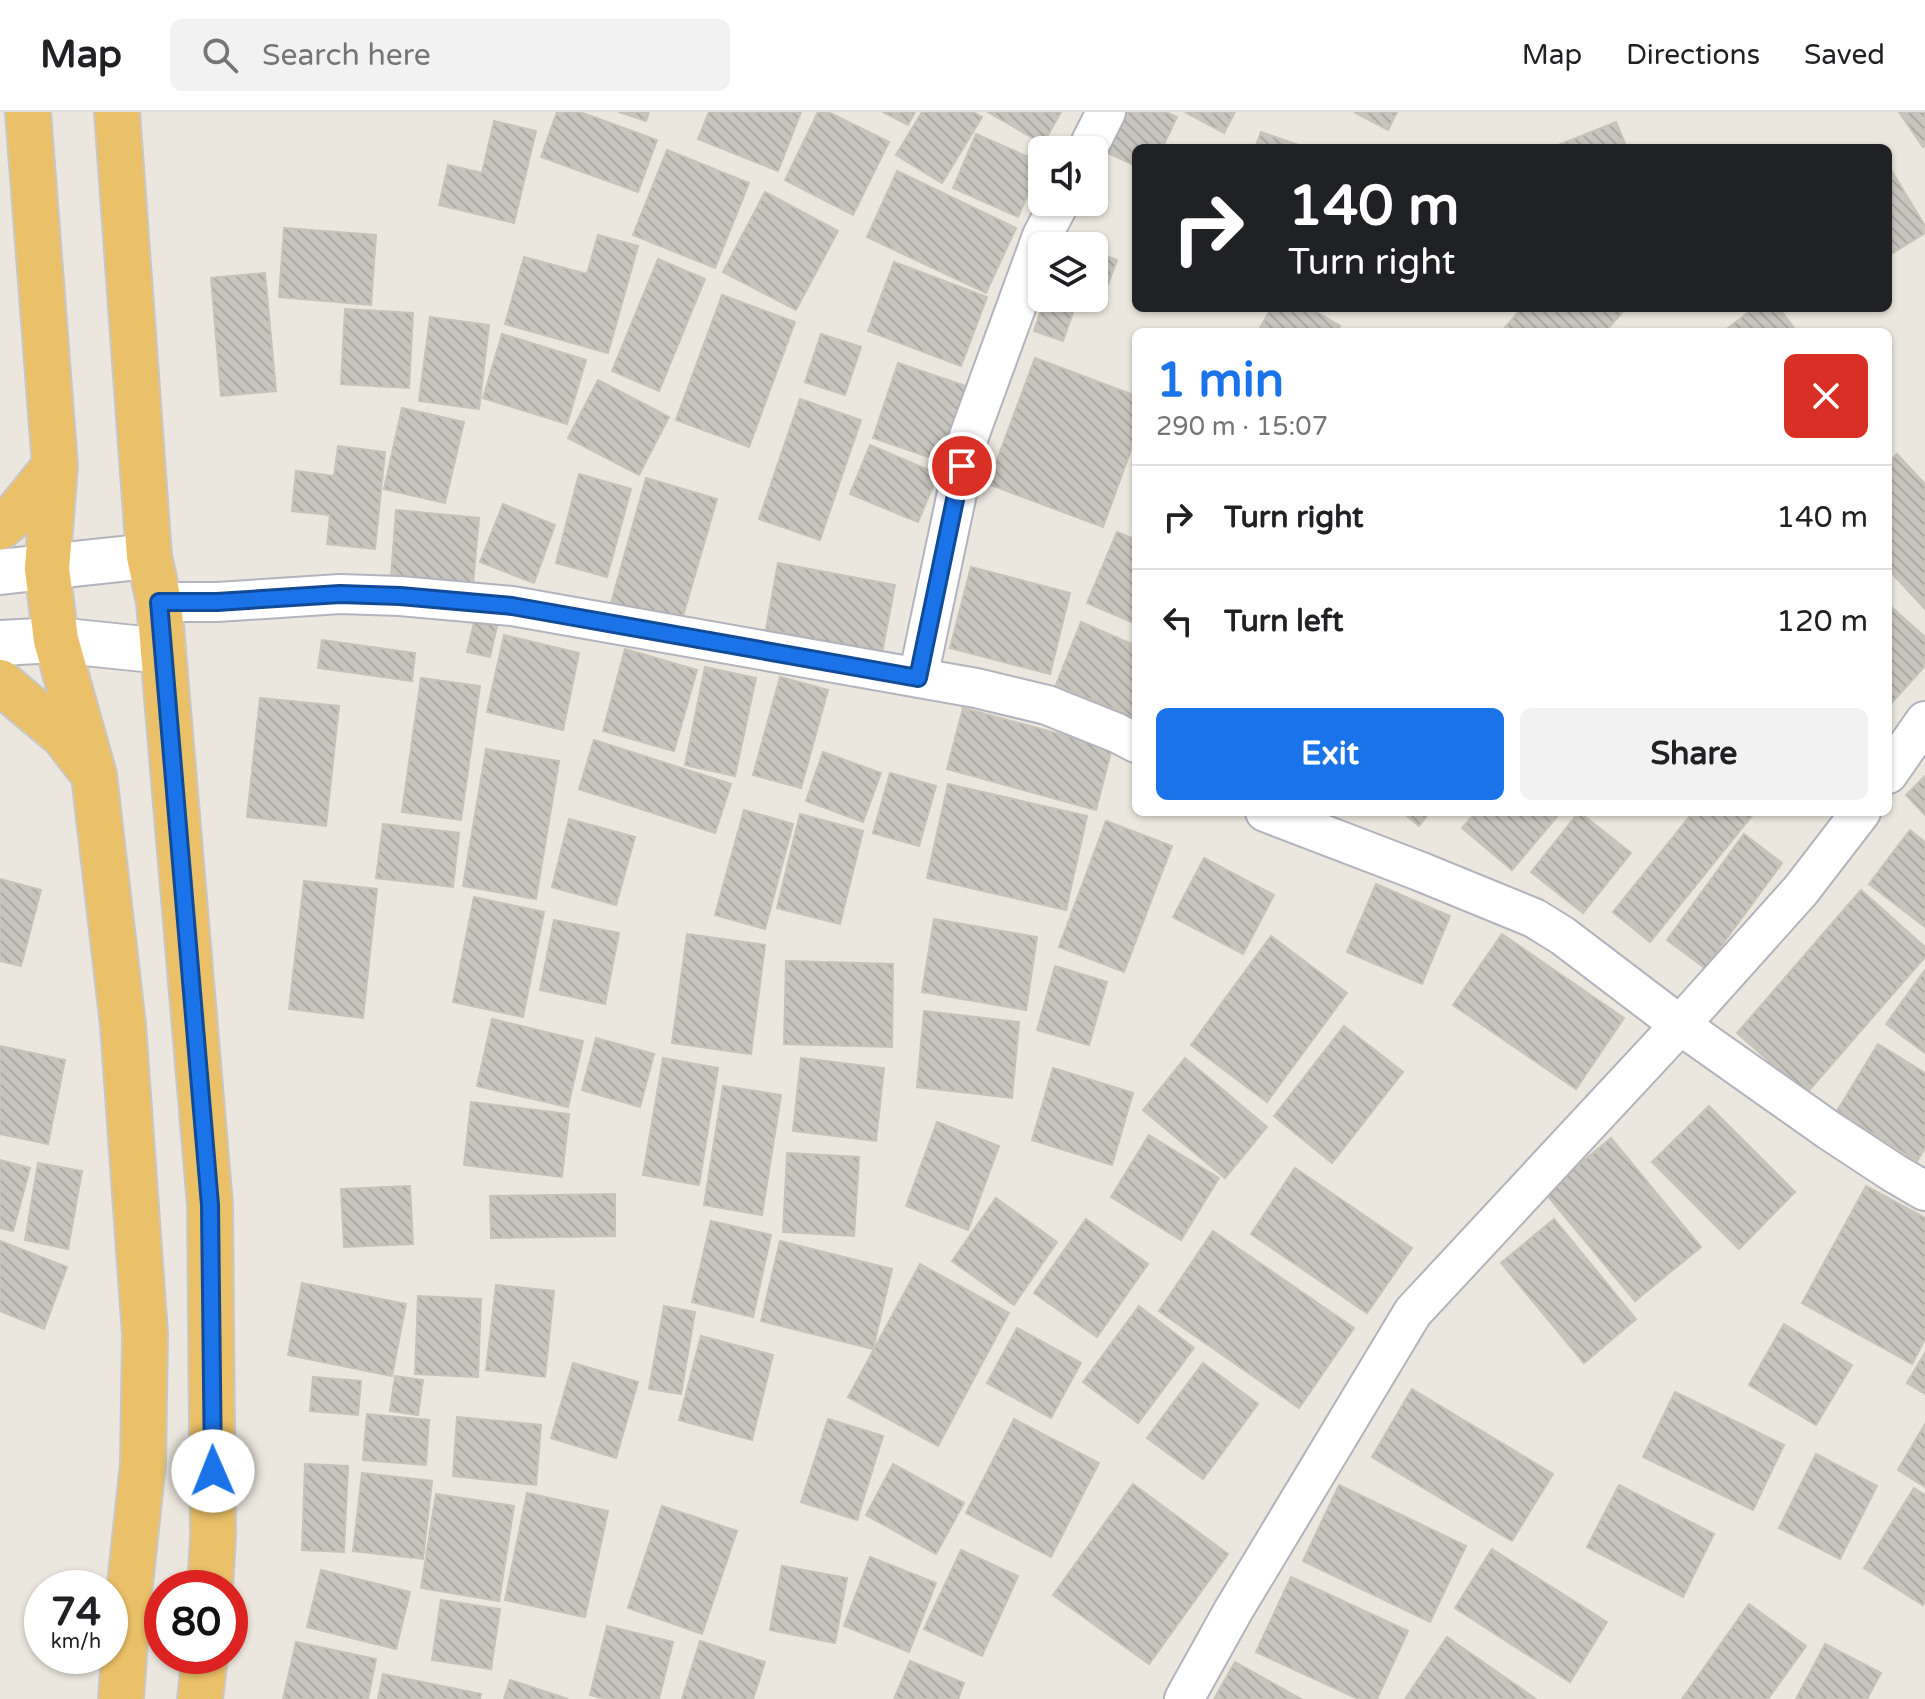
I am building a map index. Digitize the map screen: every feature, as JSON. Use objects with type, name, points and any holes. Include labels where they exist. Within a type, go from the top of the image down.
[{"type":"highway","points":[[28,112],[55,466],[47,569],[56,640],[94,775],[123,1025],[145,1334],[143,1464],[121,1699]]},
{"type":"highway","points":[[117,112],[149,556],[159,602],[210,1205],[213,1511],[211,1570]]},
{"type":"highway","points":[[0,527],[17,513],[55,466]]},
{"type":"highway","points":[[0,682],[64,736],[94,775]]},
{"type":"highway","points":[[200,1699],[203,1674]]},
{"type":"street","points":[[1094,136],[1106,112]]},
{"type":"street","points":[[918,678],[969,436],[1042,236],[1053,216]]},
{"type":"street","points":[[0,572],[149,556]]},
{"type":"street","points":[[159,602],[217,602],[340,594],[512,606],[976,688],[1047,705],[1132,741]]},
{"type":"street","points":[[0,643],[56,640],[163,651]]},
{"type":"street","points":[[1892,768],[1925,721]]},
{"type":"street","points":[[1275,816],[1534,918],[1830,1131],[1925,1191]]},
{"type":"street","points":[[1184,1699],[1233,1611],[1413,1312],[1680,1025],[1801,890],[1858,816]]},
{"type":"building","points":[[557,112],[580,112],[657,140],[638,192],[541,157]]},
{"type":"building","points":[[619,112],[649,112],[646,121]]},
{"type":"building","points":[[709,112],[801,112],[778,171],[698,139]]},
{"type":"building","points":[[818,112],[828,112],[889,142],[853,215],[785,180]]},
{"type":"building","points":[[883,112],[915,112],[908,125]]},
{"type":"building","points":[[922,112],[973,112],[982,117],[942,183],[896,155]]},
{"type":"building","points":[[988,112],[1061,112],[1048,136],[1029,136]]},
{"type":"building","points":[[1125,112],[1166,112],[1177,117],[1164,144],[1132,144],[1132,164],[1108,153]]},
{"type":"building","points":[[1185,112],[1235,112],[1224,133]]},
{"type":"building","points":[[1354,112],[1397,112],[1388,130]]},
{"type":"building","points":[[1899,112],[1925,112],[1923,147]]},
{"type":"building","points":[[494,121],[536,131],[514,223],[439,205],[448,165],[482,173]]},
{"type":"building","points":[[1616,122],[1625,144],[1561,144]]},
{"type":"building","points":[[1261,132],[1296,144],[1256,144]]},
{"type":"building","points":[[976,134],[1028,157],[1028,194],[1018,217],[953,188]]},
{"type":"building","points":[[667,150],[749,183],[715,268],[633,235]]},
{"type":"building","points":[[897,171],[1016,228],[986,293],[867,237]]},
{"type":"building","points":[[1892,172],[1925,226],[1925,233],[1892,254]]},
{"type":"building","points":[[765,192],[838,231],[796,310],[723,272]]},
{"type":"building","points":[[284,228],[376,235],[371,305],[279,297]]},
{"type":"building","points":[[598,235],[638,246],[608,353],[505,324],[524,257],[587,274]]},
{"type":"building","points":[[1108,256],[1117,260],[1108,284]]},
{"type":"building","points":[[658,259],[705,279],[659,391],[612,371]]},
{"type":"building","points":[[894,262],[987,297],[961,366],[868,331]]},
{"type":"building","points":[[265,273],[276,391],[221,396],[211,278]]},
{"type":"building","points":[[722,295],[795,322],[749,447],[676,420]]},
{"type":"building","points":[[345,309],[413,313],[409,388],[341,384]]},
{"type":"building","points":[[1040,312],[1073,312],[1063,341],[1034,331]]},
{"type":"building","points":[[1269,312],[1317,312],[1340,326],[1339,328],[1260,328]]},
{"type":"building","points":[[1518,312],[1622,312],[1608,328],[1504,328]]},
{"type":"building","points":[[1749,312],[1782,312],[1794,328],[1728,328]]},
{"type":"building","points":[[430,317],[489,325],[479,409],[419,401]]},
{"type":"building","points":[[502,334],[586,360],[567,424],[483,398]]},
{"type":"building","points":[[821,334],[861,347],[845,395],[805,382]]},
{"type":"building","points":[[1035,358],[1132,394],[1132,447],[1103,527],[988,484]]},
{"type":"building","points":[[898,363],[966,386],[940,461],[873,438]]},
{"type":"building","points":[[598,380],[669,417],[639,475],[568,438]]},
{"type":"building","points":[[800,399],[861,420],[820,540],[759,519]]},
{"type":"building","points":[[402,408],[464,422],[445,503],[384,489]]},
{"type":"building","points":[[870,445],[938,474],[918,522],[850,494]]},
{"type":"building","points":[[338,446],[385,452],[375,549],[327,544],[330,515],[292,511],[296,471],[334,476]]},
{"type":"building","points":[[1897,454],[1925,484],[1925,609],[1892,573],[1892,459]]},
{"type":"building","points":[[579,474],[631,489],[607,577],[556,563]]},
{"type":"building","points":[[646,478],[717,499],[681,623],[611,603]]},
{"type":"building","points":[[503,504],[555,525],[534,583],[480,562]]},
{"type":"building","points":[[396,510],[479,518],[473,584],[391,577]]},
{"type":"building","points":[[1117,532],[1132,538],[1132,622],[1087,603]]},
{"type":"building","points":[[778,563],[895,585],[882,653],[766,629]]},
{"type":"building","points":[[971,567],[1070,593],[1050,674],[950,648]]},
{"type":"building","points":[[1892,608],[1925,637],[1925,666],[1892,703]]},
{"type":"building","points":[[477,611],[499,617],[490,657],[467,652]]},
{"type":"building","points":[[1081,622],[1132,644],[1132,717],[1056,685]]},
{"type":"building","points":[[504,635],[579,653],[563,730],[487,712]]},
{"type":"building","points":[[322,640],[415,653],[412,681],[318,668]]},
{"type":"building","points":[[625,649],[697,670],[674,751],[603,731]]},
{"type":"building","points":[[705,667],[756,678],[735,776],[685,765]]},
{"type":"building","points":[[780,677],[828,690],[801,788],[753,775]]},
{"type":"building","points":[[421,678],[480,686],[461,820],[402,812]]},
{"type":"building","points":[[260,698],[339,706],[326,826],[247,817]]},
{"type":"building","points":[[963,708],[1112,748],[1096,810],[947,769]]},
{"type":"building","points":[[594,740],[731,784],[715,833],[579,789]]},
{"type":"building","points":[[486,749],[559,761],[536,899],[463,886]]},
{"type":"building","points":[[823,752],[881,773],[863,822],[806,801]]},
{"type":"building","points":[[890,773],[936,786],[919,846],[873,833]]},
{"type":"building","points":[[1925,776],[1925,815],[1906,795]]},
{"type":"building","points":[[948,784],[1087,816],[1066,910],[927,878]]},
{"type":"building","points":[[744,810],[793,824],[765,929],[715,915]]},
{"type":"building","points":[[800,814],[863,831],[840,924],[777,908]]},
{"type":"building","points":[[1407,816],[1427,816],[1419,826]]},
{"type":"building","points":[[1472,816],[1558,816],[1512,870],[1462,828]]},
{"type":"building","points":[[1576,816],[1584,816],[1631,853],[1583,913],[1531,872]]},
{"type":"building","points":[[1690,816],[1752,816],[1650,942],[1613,912]]},
{"type":"building","points":[[569,819],[635,837],[616,905],[552,887]]},
{"type":"building","points":[[1106,821],[1172,846],[1124,972],[1059,947]]},
{"type":"building","points":[[383,824],[459,833],[453,887],[376,878]]},
{"type":"building","points":[[1910,830],[1925,842],[1925,927],[1869,884]]},
{"type":"building","points":[[1744,834],[1782,863],[1705,968],[1667,940]]},
{"type":"building","points":[[1204,858],[1274,895],[1243,954],[1173,917]]},
{"type":"building","points":[[0,879],[41,890],[21,966],[0,961]]},
{"type":"building","points":[[304,881],[377,889],[363,1018],[289,1009]]},
{"type":"building","points":[[1376,884],[1450,916],[1422,984],[1347,952]]},
{"type":"building","points":[[1861,890],[1925,947],[1925,957],[1806,1094],[1737,1033]]},
{"type":"building","points":[[474,897],[544,912],[523,1017],[453,1002]]},
{"type":"building","points":[[934,919],[1037,937],[1026,1010],[922,992]]},
{"type":"building","points":[[554,920],[619,933],[605,1004],[540,990]]},
{"type":"building","points":[[687,934],[765,945],[751,1054],[672,1043]]},
{"type":"building","points":[[1502,934],[1624,1018],[1576,1089],[1453,1005]]},
{"type":"building","points":[[1271,936],[1347,993],[1267,1102],[1191,1045]]},
{"type":"building","points":[[786,961],[893,964],[892,1047],[784,1044]]},
{"type":"building","points":[[1055,966],[1107,982],[1089,1045],[1037,1030]]},
{"type":"building","points":[[1925,970],[1925,1053],[1886,1024]]},
{"type":"building","points":[[924,1011],[1019,1022],[1012,1098],[917,1087]]},
{"type":"building","points":[[492,1019],[583,1041],[568,1107],[477,1086]]},
{"type":"building","points":[[1344,1026],[1403,1072],[1332,1163],[1274,1116]]},
{"type":"building","points":[[596,1038],[654,1054],[640,1107],[582,1090]]},
{"type":"building","points":[[1878,1044],[1925,1073],[1925,1148],[1917,1161],[1837,1111]]},
{"type":"building","points":[[0,1046],[65,1060],[48,1144],[0,1134]]},
{"type":"building","points":[[663,1058],[718,1068],[699,1185],[643,1175]]},
{"type":"building","points":[[801,1058],[884,1068],[876,1141],[793,1131]]},
{"type":"building","points":[[1185,1058],[1267,1127],[1225,1178],[1143,1110]]},
{"type":"building","points":[[1053,1068],[1133,1093],[1112,1165],[1032,1140]]},
{"type":"building","points":[[723,1086],[781,1095],[762,1215],[704,1205]]},
{"type":"building","points":[[471,1102],[569,1114],[562,1177],[464,1165]]},
{"type":"building","points":[[1709,1106],[1795,1192],[1739,1249],[1652,1162]]},
{"type":"building","points":[[937,1122],[999,1146],[968,1230],[906,1206]]},
{"type":"building","points":[[1149,1135],[1219,1178],[1181,1240],[1111,1197]]},
{"type":"building","points":[[1611,1138],[1701,1247],[1635,1301],[1545,1193]]},
{"type":"building","points":[[787,1153],[859,1157],[854,1236],[783,1232]]},
{"type":"building","points":[[0,1160],[30,1168],[13,1231],[0,1228]]},
{"type":"building","points":[[38,1163],[82,1171],[68,1249],[25,1240]]},
{"type":"building","points":[[1295,1168],[1412,1248],[1367,1313],[1251,1234]]},
{"type":"building","points":[[410,1186],[413,1244],[344,1247],[341,1189]]},
{"type":"building","points":[[1866,1186],[1925,1218],[1925,1339],[1912,1364],[1802,1303]]},
{"type":"building","points":[[615,1194],[615,1236],[491,1238],[490,1196]]},
{"type":"building","points":[[996,1198],[1057,1242],[1014,1305],[952,1261]]},
{"type":"building","points":[[1086,1219],[1148,1264],[1097,1337],[1034,1293]]},
{"type":"building","points":[[1554,1219],[1636,1319],[1584,1363],[1501,1263]]},
{"type":"building","points":[[711,1221],[771,1235],[753,1317],[692,1302]]},
{"type":"building","points":[[1213,1231],[1354,1328],[1299,1408],[1159,1311]]},
{"type":"building","points":[[0,1241],[67,1267],[44,1329],[0,1311]]},
{"type":"building","points":[[780,1241],[892,1269],[873,1349],[761,1321]]},
{"type":"building","points":[[920,1264],[1009,1313],[938,1446],[848,1397]]},
{"type":"building","points":[[302,1283],[406,1304],[392,1376],[288,1355]]},
{"type":"building","points":[[496,1285],[554,1291],[545,1377],[486,1370]]},
{"type":"building","points":[[418,1296],[481,1299],[478,1377],[415,1374]]},
{"type":"building","points":[[664,1306],[695,1312],[681,1394],[649,1389]]},
{"type":"building","points":[[1139,1306],[1194,1348],[1138,1423],[1083,1382]]},
{"type":"building","points":[[1784,1324],[1852,1365],[1816,1425],[1749,1385]]},
{"type":"building","points":[[1017,1328],[1081,1363],[1051,1418],[987,1383]]},
{"type":"building","points":[[701,1336],[773,1355],[752,1440],[679,1420]]},
{"type":"building","points":[[1925,1353],[1925,1394],[1907,1383]]},
{"type":"building","points":[[573,1363],[638,1382],[616,1458],[551,1438]]},
{"type":"building","points":[[1203,1363],[1258,1404],[1203,1479],[1147,1438]]},
{"type":"building","points":[[395,1376],[423,1380],[418,1415],[390,1411]]},
{"type":"building","points":[[313,1377],[361,1381],[358,1415],[310,1411]]},
{"type":"building","points":[[1412,1389],[1553,1474],[1512,1541],[1372,1457]]},
{"type":"building","points":[[1675,1392],[1784,1445],[1753,1510],[1643,1457]]},
{"type":"building","points":[[367,1414],[429,1420],[426,1465],[363,1460]]},
{"type":"building","points":[[457,1417],[541,1425],[536,1485],[453,1476]]},
{"type":"building","points":[[828,1419],[883,1436],[857,1520],[801,1502]]},
{"type":"building","points":[[1014,1419],[1099,1463],[1051,1557],[966,1513]]},
{"type":"building","points":[[1925,1424],[1925,1487],[1898,1470]]},
{"type":"building","points":[[1816,1454],[1877,1486],[1840,1559],[1779,1528]]},
{"type":"building","points":[[305,1464],[348,1466],[344,1552],[302,1550]]},
{"type":"building","points":[[893,1464],[964,1503],[936,1554],[866,1515]]},
{"type":"building","points":[[362,1473],[432,1481],[423,1559],[353,1551]]},
{"type":"building","points":[[1133,1484],[1228,1554],[1149,1664],[1053,1595]]},
{"type":"building","points":[[1339,1485],[1466,1546],[1430,1622],[1303,1561]]},
{"type":"building","points":[[1619,1485],[1714,1534],[1683,1597],[1587,1547]]},
{"type":"building","points":[[1914,1488],[1925,1495],[1923,1605],[1864,1568]]},
{"type":"building","points":[[527,1493],[608,1511],[585,1617],[505,1600]]},
{"type":"building","points":[[436,1494],[514,1506],[499,1601],[421,1588]]},
{"type":"building","points":[[662,1506],[737,1531],[702,1634],[628,1608]]},
{"type":"building","points":[[1492,1549],[1607,1622],[1570,1682],[1455,1608]]},
{"type":"building","points":[[961,1550],[1018,1576],[982,1656],[924,1629]]},
{"type":"building","points":[[870,1557],[936,1583],[909,1652],[844,1626]]},
{"type":"building","points":[[782,1566],[847,1578],[835,1643],[770,1630]]},
{"type":"building","points":[[321,1570],[410,1592],[396,1649],[307,1627]]},
{"type":"building","points":[[1291,1577],[1408,1631],[1377,1699],[1358,1699],[1256,1652]]},
{"type":"building","points":[[441,1600],[500,1609],[491,1669],[432,1660]]},
{"type":"building","points":[[1749,1604],[1806,1646],[1768,1699],[1682,1699]]},
{"type":"building","points":[[607,1626],[673,1642],[659,1699],[607,1699],[590,1695]]},
{"type":"building","points":[[1447,1637],[1536,1699],[1405,1699]]},
{"type":"building","points":[[700,1641],[765,1662],[753,1699],[682,1699]]},
{"type":"building","points":[[296,1642],[376,1659],[368,1699],[283,1699]]},
{"type":"building","points":[[1825,1644],[1881,1673],[1867,1699],[1796,1699]]},
{"type":"building","points":[[910,1661],[964,1683],[958,1699],[894,1699]]},
{"type":"building","points":[[1235,1662],[1301,1699],[1214,1699]]},
{"type":"building","points":[[383,1674],[481,1694],[480,1699],[378,1699]]},
{"type":"building","points":[[510,1680],[568,1699],[504,1699]]},
{"type":"route","points":[[213,1471],[210,1205],[159,602],[217,602],[340,594],[512,606],[918,678],[962,466]]}]
